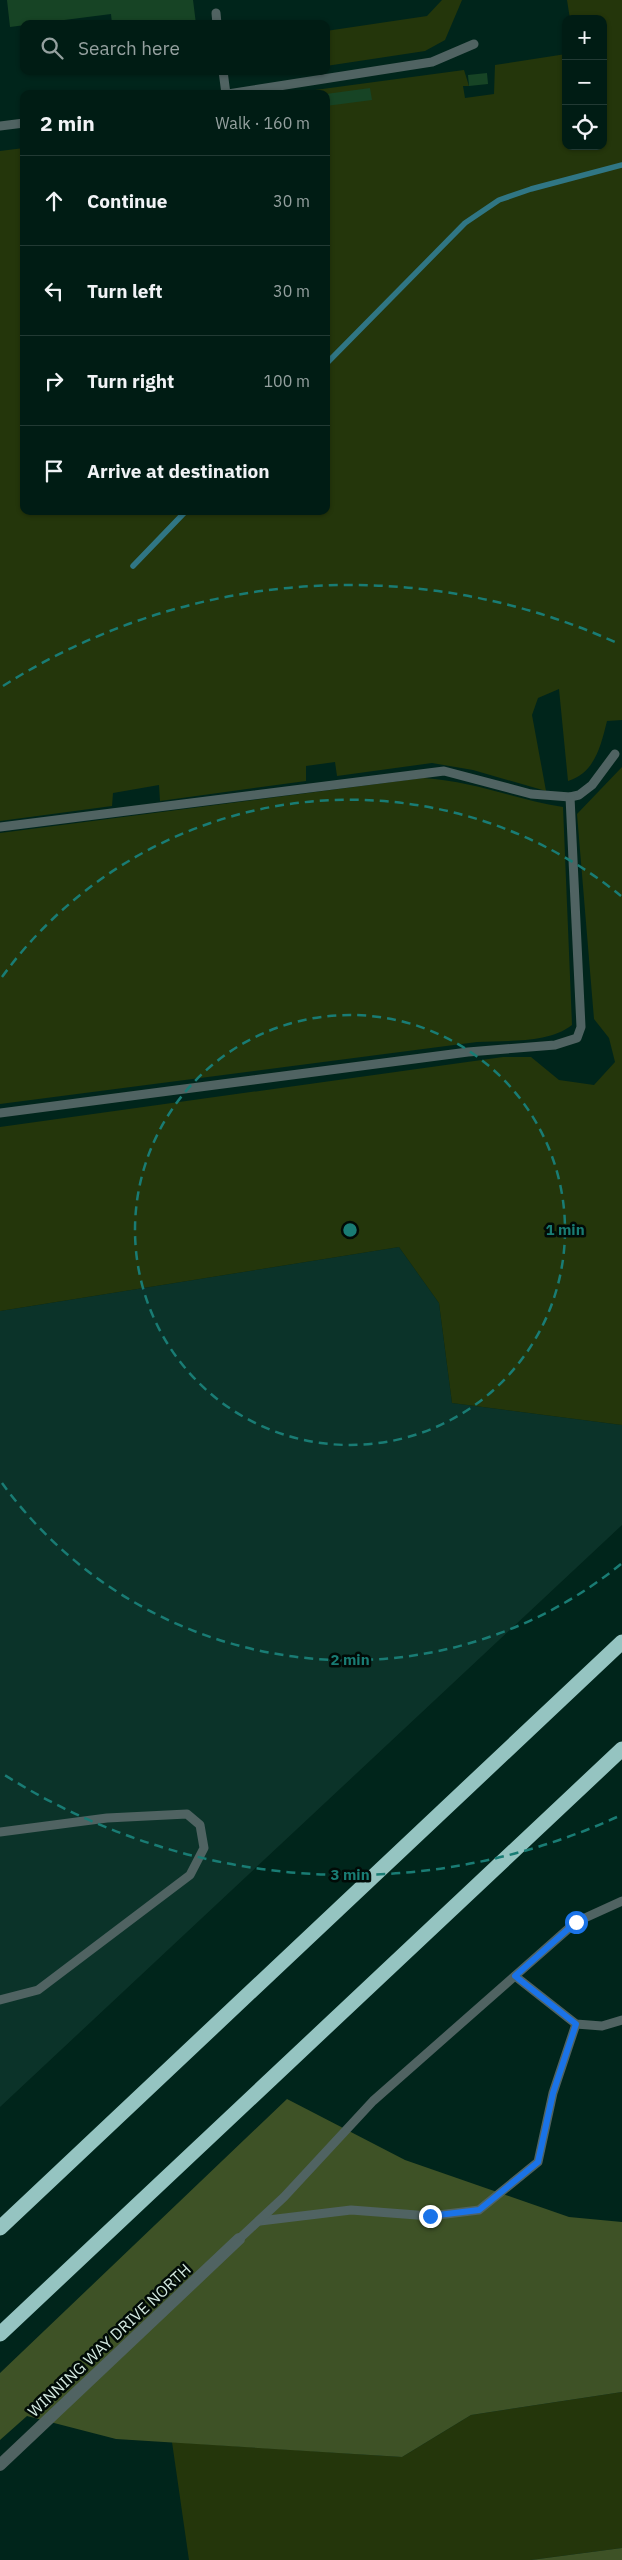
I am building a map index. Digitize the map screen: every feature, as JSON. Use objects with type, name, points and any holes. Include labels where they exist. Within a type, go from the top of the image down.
[{"type":"highway","points":[[0,2228],[622,1642]]},
{"type":"highway","points":[[0,2334],[622,1749]]},
{"type":"street","name":"WINNING WAY DRIVE NORTH","points":[[0,2465],[240,2239]]},
{"type":"lane","points":[[216,13],[217,20]]},
{"type":"lane","points":[[253,90],[432,62],[474,44]]},
{"type":"lane","points":[[224,75],[226,90]]},
{"type":"lane","points":[[0,126],[20,124]]},
{"type":"lane","points":[[0,827],[444,771],[531,794],[570,797],[579,795],[592,785],[615,754]]},
{"type":"lane","points":[[0,1113],[468,1052],[555,1045],[577,1038],[581,1027],[570,797]]},
{"type":"lane","points":[[0,1832],[107,1818],[187,1814],[200,1825],[204,1848],[190,1875],[38,1990],[0,2000]]},
{"type":"lane","points":[[240,2239],[284,2197],[373,2101],[576,1922],[622,1901]]},
{"type":"lane","points":[[515,1976],[576,2024],[602,2026],[622,2020]]},
{"type":"lane","points":[[259,2220],[352,2210],[430,2216],[479,2210],[538,2162],[553,2093],[576,2024]]},
{"type":"shaded area","points":[[399,1247],[439,1303],[452,1403],[622,1425],[622,1525],[0,2107],[0,1311]]},
{"type":"green space","points":[[442,0],[462,0],[445,40],[425,51],[330,65],[330,30],[427,16]]},
{"type":"green space","points":[[567,0],[622,0],[622,720],[607,721],[599,748],[591,765],[585,772],[568,781],[559,689],[538,698],[532,715],[546,791],[473,770],[432,763],[337,776],[335,762],[306,766],[306,781],[160,801],[159,785],[113,793],[112,806],[0,821],[0,151],[20,148],[20,515],[330,515],[330,90],[315,90],[464,70],[469,86],[463,86],[465,98],[494,94],[495,65],[562,55],[562,150],[607,150],[607,15],[569,15]]},
{"type":"green space","points":[[622,767],[622,1425],[452,1403],[439,1303],[399,1247],[0,1311],[0,1127],[503,1057],[531,1057],[559,1080],[594,1085],[615,1062],[609,1038],[594,1019],[577,814]]},
{"type":"green space","points":[[423,778],[477,786],[528,800],[563,807],[572,1025],[551,1035],[526,1040],[477,1042],[0,1104],[0,833]]},
{"type":"green space","points":[[287,2099],[405,2160],[569,2217],[622,2222],[622,2392],[471,2415],[402,2457],[116,2439],[27,2416],[0,2440],[0,2373]]},
{"type":"green space","points":[[622,2392],[622,2548],[531,2560],[189,2560],[172,2442],[402,2457],[471,2415]]},
{"type":"green space","points":[[622,2548],[622,2560],[531,2560]]},
{"type":"building","points":[[7,0],[193,0],[196,20],[112,20],[111,14],[64,20],[20,20],[20,26],[10,27]]},
{"type":"building","points":[[487,73],[488,84],[469,86],[468,75]]},
{"type":"building","points":[[370,88],[372,100],[330,105],[330,93]]},
{"type":"waterway","points":[[330,360],[465,223],[499,200],[531,189],[622,165]]},
{"type":"waterway","points":[[133,566],[182,515]]},
{"type":"route","points":[[430,2216],[479,2210],[538,2162],[553,2093],[576,2024],[515,1976],[576,1922]]}]
